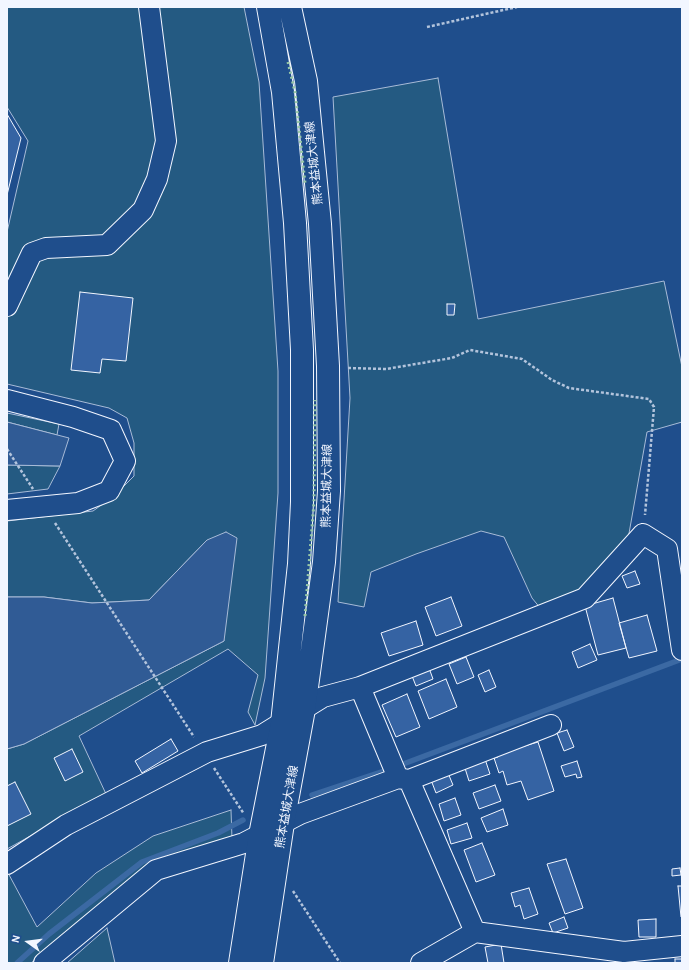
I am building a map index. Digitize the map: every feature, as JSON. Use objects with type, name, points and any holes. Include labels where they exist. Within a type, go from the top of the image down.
[{"type":"main road","name":"熊本益城大津線","points":[[240,963],[260,834],[282,723],[299,564],[302,502],[303,374],[295,223],[283,92],[268,7]]},
{"type":"main road","name":"熊本益城大津線","points":[[262,963],[283,823],[304,709],[324,562],[329,491],[328,366],[320,224],[306,81],[290,7]]},
{"type":"street","points":[[7,306],[32,253],[46,248],[107,245],[143,210],[157,179],[166,141],[149,7]]},
{"type":"street","points":[[7,400],[73,417],[111,430],[125,461],[109,491],[78,503],[7,510]]},
{"type":"street","points":[[7,864],[66,825],[206,752],[262,735],[323,697],[360,687],[585,598],[643,534],[667,549],[682,648]]},
{"type":"street","points":[[360,687],[398,772],[475,932]]},
{"type":"street","points":[[44,963],[156,870],[244,843],[300,814],[398,772],[551,725]]},
{"type":"street","points":[[420,963],[475,932],[622,957],[682,946]]},
{"type":"path","points":[[427,28],[518,7]]},
{"type":"path","points":[[328,366],[386,369],[452,358],[470,350],[522,359],[552,380],[569,388],[649,399],[654,407],[643,534]]},
{"type":"path","points":[[7,449],[37,496]]},
{"type":"path","points":[[55,522],[197,743]]},
{"type":"path","points":[[210,763],[245,816]]},
{"type":"path","points":[[293,890],[340,963]]},
{"type":"shaded area","points":[[7,7],[244,7],[259,82],[278,371],[278,493],[265,678],[255,725],[248,712],[258,675],[228,649],[79,736],[106,794],[7,849],[7,749],[24,744],[224,641],[207,540],[149,600],[92,603],[44,597],[7,597],[7,521],[93,511],[114,496],[134,476],[134,443],[127,418],[109,408],[7,384],[7,232],[28,141],[7,107]]},
{"type":"shaded area","points":[[438,78],[478,319],[664,281],[682,367],[682,422],[647,432],[628,539],[583,592],[541,609],[532,598],[504,537],[481,531],[371,572],[364,607],[338,602],[350,398],[333,97]]},
{"type":"shaded area","points":[[7,413],[59,424],[57,435],[7,422]]},
{"type":"shaded area","points":[[7,422],[69,438],[60,466],[7,465]]},
{"type":"shaded area","points":[[7,465],[60,466],[48,489],[7,494]]},
{"type":"shaded area","points":[[226,532],[237,538],[224,641],[24,744],[7,749],[7,597],[44,597],[92,603],[149,600],[207,540]]},
{"type":"shaded area","points":[[231,810],[232,839],[149,866],[31,963],[7,963],[7,871],[37,927],[96,873],[153,836]]},
{"type":"shaded area","points":[[107,928],[115,963],[67,963]]},
{"type":"building","points":[[7,114],[21,138],[7,195]]},
{"type":"building","points":[[80,292],[133,298],[126,361],[102,359],[100,373],[71,370]]},
{"type":"building","points":[[447,304],[455,304],[454,315],[447,315]]},
{"type":"building","points":[[635,571],[640,584],[627,588],[622,576]]},
{"type":"building","points":[[451,597],[462,626],[436,636],[425,607]]},
{"type":"building","points":[[613,598],[626,648],[598,655],[585,606]]},
{"type":"building","points":[[647,615],[657,651],[629,658],[619,623]]},
{"type":"building","points":[[416,621],[423,645],[389,656],[381,633]]},
{"type":"building","points":[[590,644],[597,660],[578,668],[572,652]]},
{"type":"building","points":[[466,657],[474,677],[457,684],[449,664]]},
{"type":"building","points":[[429,668],[433,679],[416,686],[412,676]]},
{"type":"building","points":[[489,670],[496,687],[485,692],[478,675]]},
{"type":"building","points":[[446,679],[457,707],[429,719],[418,691]]},
{"type":"building","points":[[407,694],[420,727],[396,737],[382,705]]},
{"type":"building","points":[[567,730],[574,747],[564,751],[557,733]]},
{"type":"building","points":[[171,739],[178,751],[142,773],[135,761]]},
{"type":"building","points":[[519,741],[521,747],[538,742],[554,791],[528,800],[521,781],[507,785],[503,771],[499,773],[494,758],[498,757],[496,749]]},
{"type":"building","points":[[72,749],[83,772],[65,781],[54,758]]},
{"type":"building","points":[[485,759],[490,774],[469,781],[464,765]]},
{"type":"building","points":[[577,761],[582,777],[577,778],[576,774],[565,777],[561,766]]},
{"type":"building","points":[[448,773],[453,785],[436,793],[431,780]]},
{"type":"building","points":[[15,782],[31,814],[7,826],[7,786]]},
{"type":"building","points":[[495,785],[501,801],[479,809],[473,793]]},
{"type":"building","points":[[455,798],[461,815],[444,821],[439,804]]},
{"type":"building","points":[[503,809],[508,825],[487,832],[481,818]]},
{"type":"building","points":[[467,823],[472,838],[451,844],[447,830]]},
{"type":"building","points":[[482,843],[495,875],[476,882],[464,850]]},
{"type":"building","points":[[566,859],[583,908],[565,914],[547,864]]},
{"type":"building","points":[[680,868],[681,875],[672,876],[672,869]]},
{"type":"building","points":[[678,886],[682,886],[682,917],[681,917]]},
{"type":"building","points":[[529,888],[538,914],[524,919],[520,905],[515,907],[511,893]]},
{"type":"building","points":[[564,917],[568,928],[553,933],[549,923]]},
{"type":"building","points":[[656,919],[656,937],[639,937],[638,920]]},
{"type":"building","points":[[501,944],[504,963],[488,963],[485,947]]},
{"type":"building","points":[[675,959],[682,959],[682,963],[675,963]]},
{"type":"waterway","points":[[312,795],[390,769],[682,659]]},
{"type":"waterway","points":[[17,963],[49,934],[142,862],[218,833],[243,820]]},
{"type":"hedge","points":[[288,62],[295,92],[305,183]]},
{"type":"hedge","points":[[305,616],[314,502],[315,400]]}]
